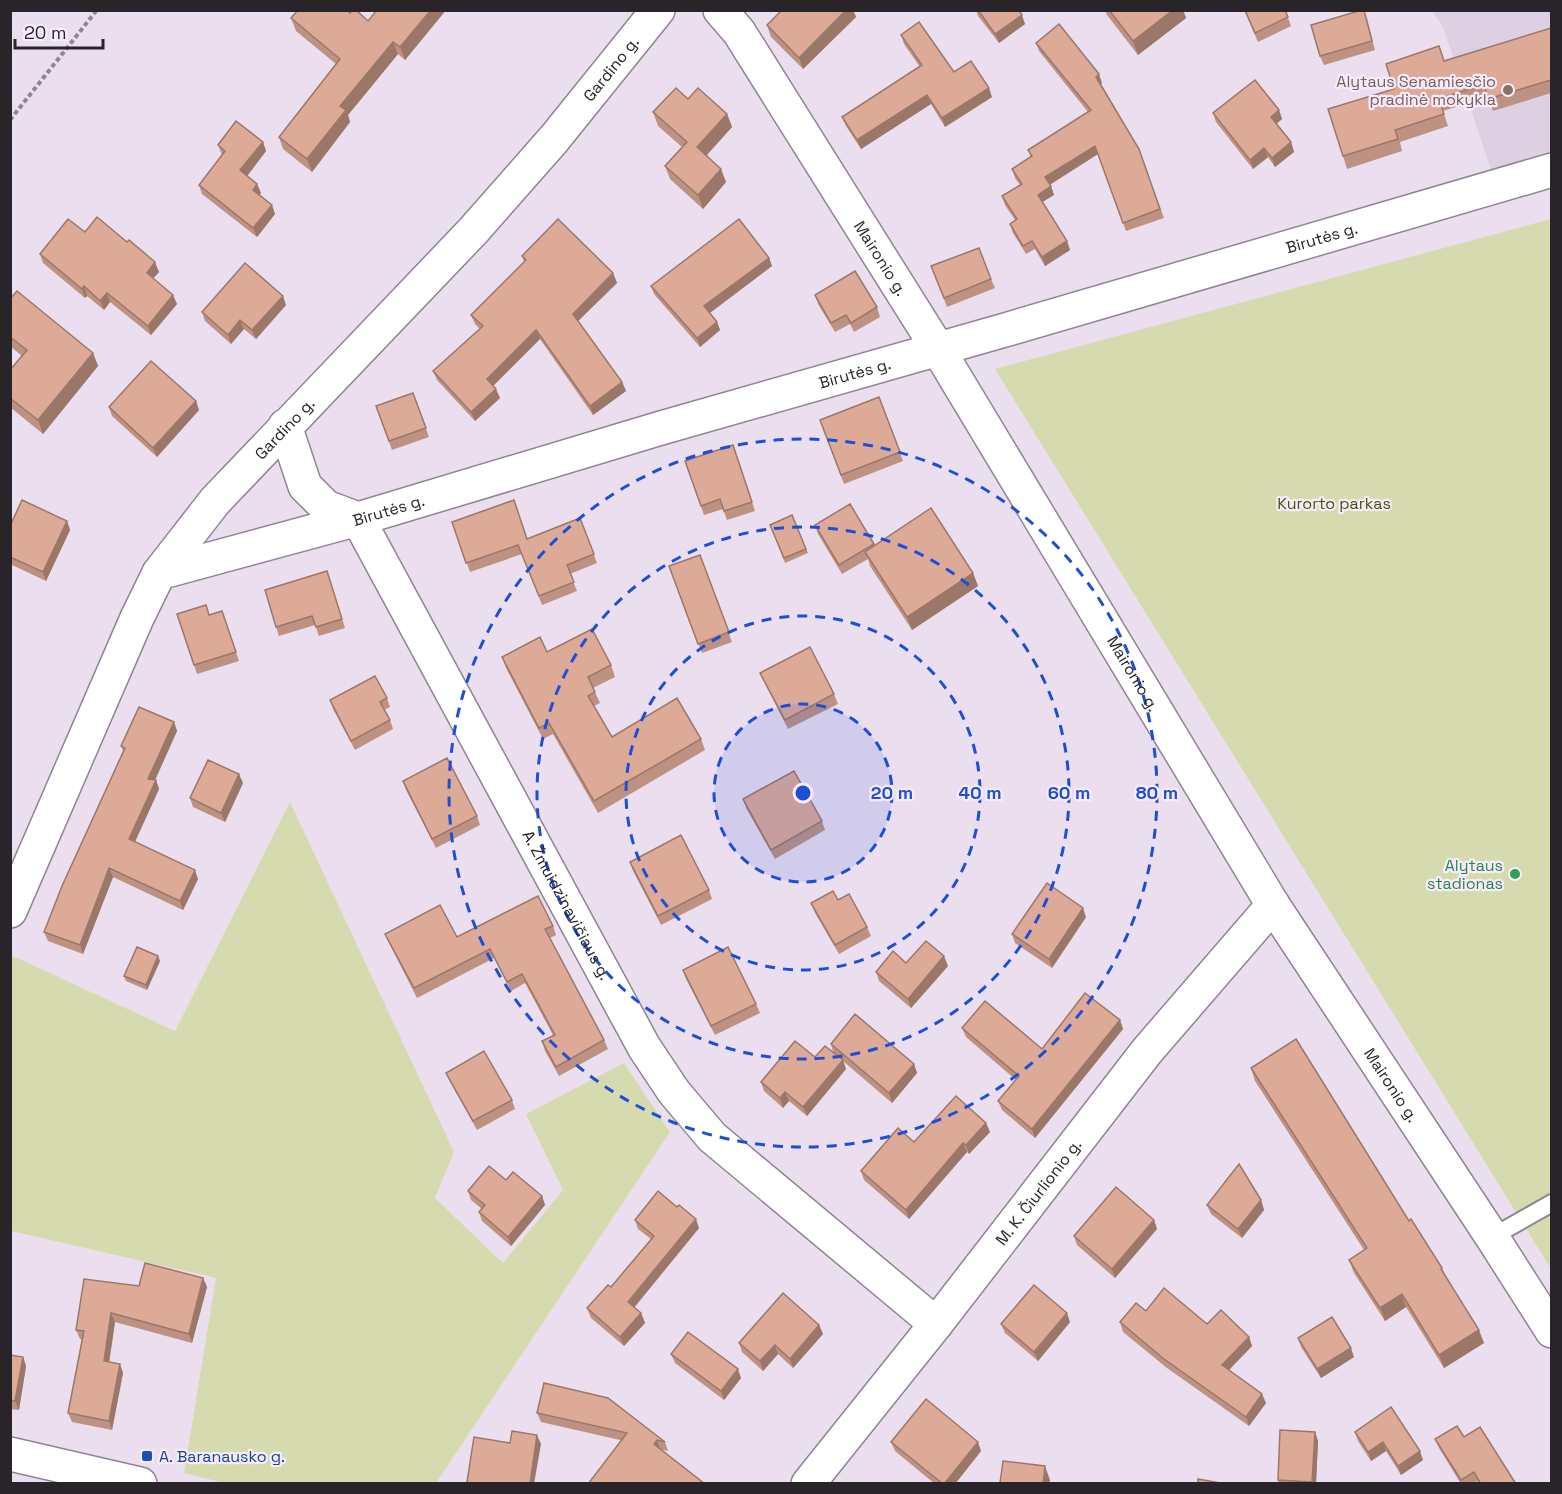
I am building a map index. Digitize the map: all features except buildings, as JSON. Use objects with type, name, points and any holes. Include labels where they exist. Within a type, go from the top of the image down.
[{"type":"street","name":"Gardino g.","points":[[10,910],[136,618],[159,573],[214,501],[473,231],[554,139],[658,10]]},
{"type":"street","name":"Maironio g.","points":[[720,10],[739,32],[938,348],[1273,905],[1492,1237],[1551,1331]]},
{"type":"street","name":"Birutės g.","points":[[159,573],[358,519],[1551,170]]},
{"type":"street","points":[[285,426],[305,486],[326,507],[358,519]]},
{"type":"street","name":"A. Žmuidzinavičiaus g.","points":[[358,519],[645,1047],[674,1092],[712,1137],[936,1324]]},
{"type":"street","name":"M. K. Čiurlionio g.","points":[[808,1484],[936,1324],[1147,1051],[1273,905]]},
{"type":"street","points":[[10,1454],[140,1484]]},
{"type":"lane","points":[[1492,1237],[1551,1203]]},
{"type":"path","points":[[10,120],[97,10]]},
{"type":"shaded area","name":"Alytaus Senamiesčio pradinė mokykla","points":[[1432,11],[1551,11],[1551,152],[1491,170],[1443,27]]},
{"type":"green space","name":"Kurorto parkas","points":[[1551,219],[1551,1269],[995,369]]},
{"type":"green space","points":[[290,802],[454,1152],[435,1198],[503,1263],[563,1190],[526,1114],[624,1063],[670,1132],[436,1483],[228,1484],[184,1473],[216,1278],[11,1231],[10,962],[13,956],[175,1031]]},
{"type":"place","name":"Alytaus Senamiesčio pradinė mokykla","points":[[1508,90]]},
{"type":"place","name":"Alytaus stadionas","points":[[1515,874]]},
{"type":"place","name":"A. Baranausko g.","points":[[147,1456]]}]
